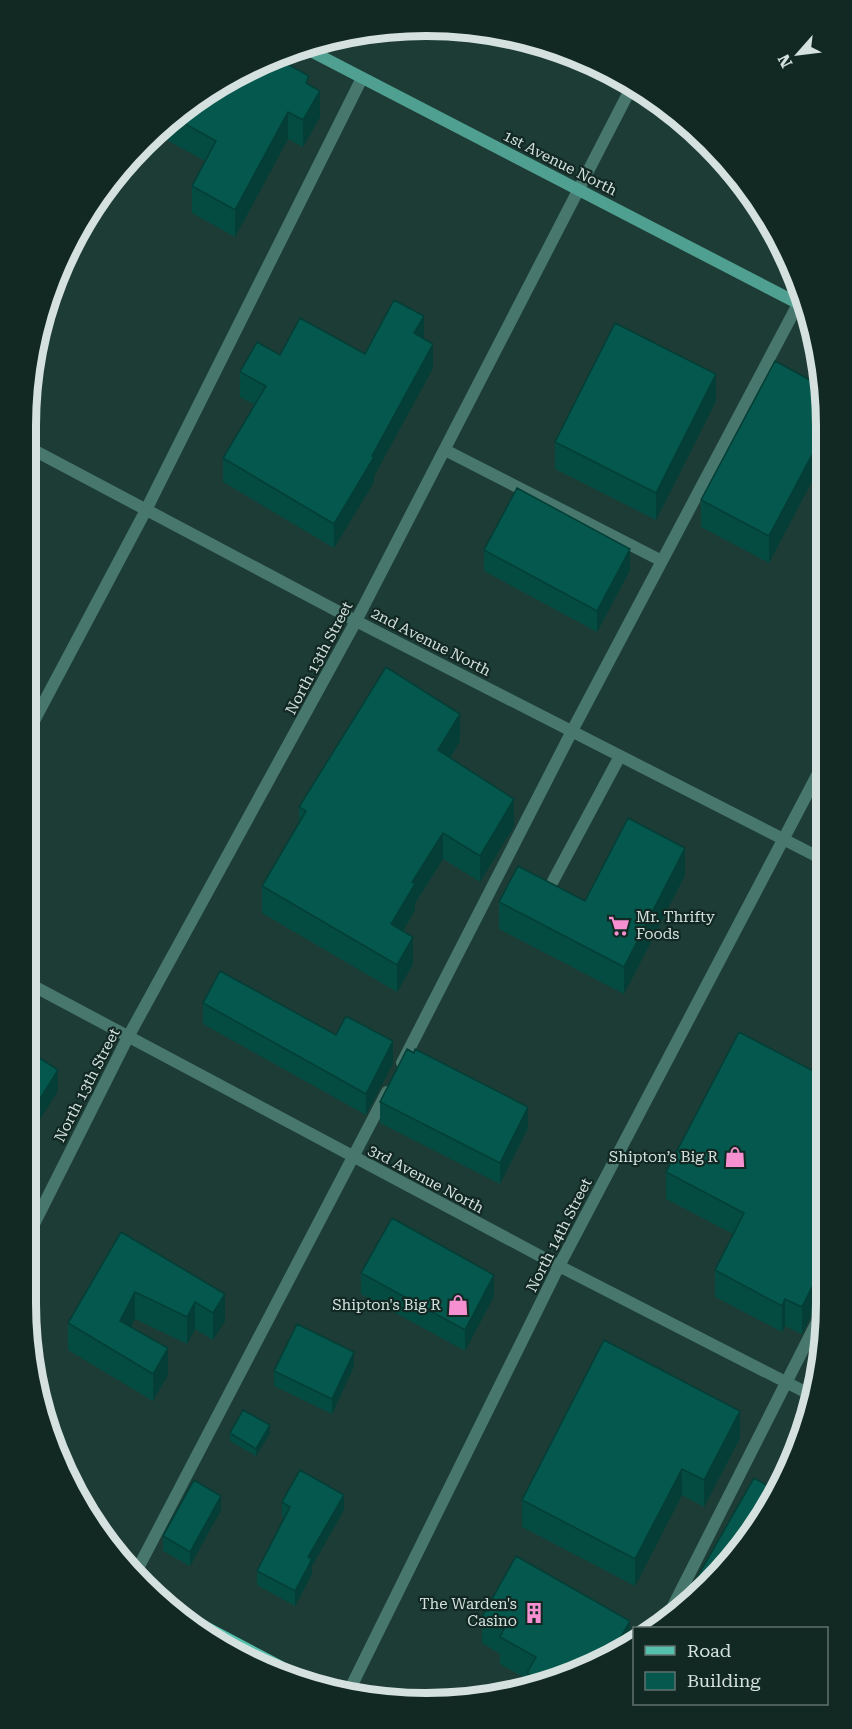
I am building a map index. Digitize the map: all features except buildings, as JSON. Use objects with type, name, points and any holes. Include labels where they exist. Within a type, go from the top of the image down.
[{"type":"main road","name":"1st Avenue North","points":[[314,53],[796,303]]},
{"type":"street","points":[[36,717],[146,510],[362,78]]},
{"type":"street","name":"North 13th Street","points":[[36,1220],[128,1038],[356,621],[628,93]]},
{"type":"street","points":[[138,1566],[353,1158],[572,731],[799,312]]},
{"type":"street","points":[[445,450],[662,561]]},
{"type":"street","name":"2nd Avenue North","points":[[36,451],[356,621],[816,856]]},
{"type":"street","points":[[553,881],[620,756]]},
{"type":"street","name":"North 14th Street","points":[[351,1686],[559,1266],[816,777]]},
{"type":"street","name":"3rd Avenue North","points":[[36,987],[353,1158],[806,1393]]},
{"type":"street","points":[[675,1603],[815,1325]]},
{"type":"shaded area","points":[[426,36],[502,43],[575,66],[621,88],[663,117],[702,150],[735,189],[764,231],[786,277],[803,325],[813,375],[816,426],[816,1303],[809,1379],[786,1452],[764,1498],[719,1560],[683,1596],[643,1627],[633,1627],[633,1633],[621,1641],[575,1663],[502,1686],[426,1693],[375,1690],[325,1680],[254,1653],[209,1627],[150,1579],[102,1520],[76,1475],[49,1404],[39,1354],[36,1303],[36,426],[43,350],[66,277],[88,231],[102,209],[150,150],[209,102],[231,88],[277,66],[350,43]]},
{"type":"place","name":"Mr. Thrifty Foods","points":[[619,926]]},
{"type":"place","name":"Shipton’s Big R","points":[[735,1157]]},
{"type":"place","name":"Shipton's Big R","points":[[458,1305]]},
{"type":"place","name":"The Warden's Casino","points":[[534,1613]]}]
